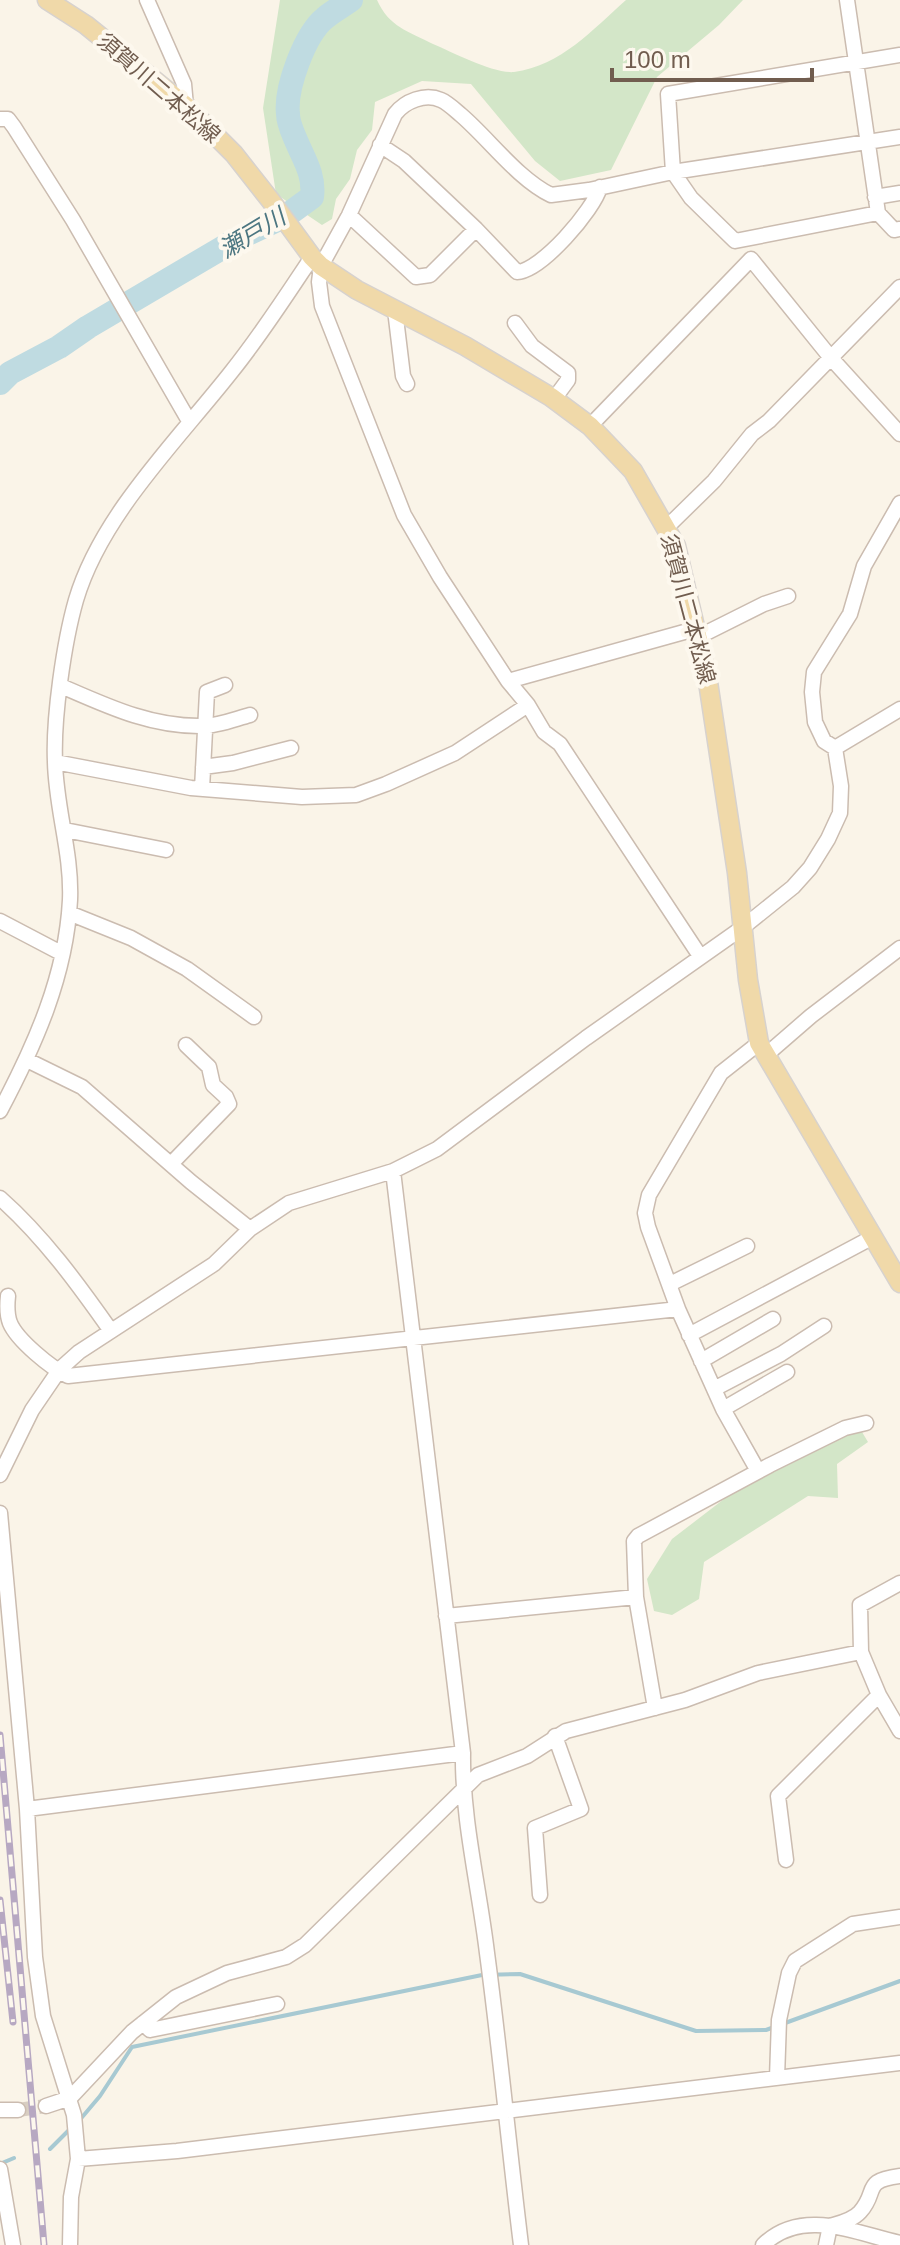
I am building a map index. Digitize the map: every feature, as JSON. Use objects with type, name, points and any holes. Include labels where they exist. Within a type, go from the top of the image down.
[{"type":"main road","name":"須賀川二本松線","points":[[47,0],[86,25],[186,106],[234,154],[312,256],[357,290],[465,346],[554,399],[590,426],[633,471],[676,546],[697,633],[708,682],[737,873],[748,980],[763,1049],[900,1283]]},
{"type":"street","points":[[147,0],[184,84],[186,106]]},
{"type":"street","points":[[847,0],[878,213],[894,230],[900,229]]},
{"type":"street","points":[[900,55],[668,94],[673,172],[691,198],[751,259],[831,358],[900,434]]},
{"type":"street","points":[[0,1111],[48,1011],[69,913],[70,859],[55,762],[61,686],[76,603],[89,562],[111,526],[189,421],[231,372],[312,256],[349,215],[395,114],[416,99],[437,99],[474,126],[541,190],[551,195],[673,172],[900,137]]},
{"type":"street","points":[[0,119],[8,119],[14,127],[189,421]]},
{"type":"street","points":[[380,145],[404,161],[517,272],[527,272],[577,224],[594,203],[600,187]]},
{"type":"street","points":[[875,197],[900,193]]},
{"type":"street","points":[[735,241],[878,213]]},
{"type":"street","points":[[349,215],[416,277],[430,275],[476,229]]},
{"type":"street","points":[[312,256],[322,306],[404,515],[440,577],[508,681],[528,705],[544,732],[560,744],[700,956]]},
{"type":"street","points":[[590,426],[751,259]]},
{"type":"street","points":[[667,527],[714,481],[752,434],[769,421],[900,287]]},
{"type":"street","points":[[395,310],[403,376],[407,384]]},
{"type":"street","points":[[515,323],[532,346],[568,373],[568,380],[554,399]]},
{"type":"street","points":[[0,1475],[32,1410],[58,1372],[79,1352],[214,1264],[250,1229],[289,1203],[393,1171],[437,1149],[742,928],[793,887],[810,868],[840,813],[841,786],[835,748],[824,741],[815,722],[814,672],[850,614],[864,566],[900,503]]},
{"type":"street","points":[[508,681],[697,633],[788,596]]},
{"type":"street","points":[[202,789],[207,692],[225,685]]},
{"type":"street","points":[[61,686],[127,715],[167,723],[205,727],[250,715]]},
{"type":"street","points":[[55,762],[202,789],[302,797],[356,795],[455,753],[528,705]]},
{"type":"street","points":[[835,748],[900,709]]},
{"type":"street","points":[[203,767],[233,763],[291,748]]},
{"type":"street","points":[[65,830],[166,850]]},
{"type":"street","points":[[69,913],[131,938],[187,969],[254,1017]]},
{"type":"street","points":[[0,921],[61,953]]},
{"type":"street","points":[[758,1471],[723,1409],[653,1246],[645,1213],[649,1195],[721,1073],[811,1016],[900,948]]},
{"type":"street","points":[[171,1164],[229,1104],[213,1085],[209,1067],[186,1045]]},
{"type":"street","points":[[27,1060],[82,1087],[250,1229]]},
{"type":"street","points":[[393,1171],[463,1753],[462,1792],[487,1950],[521,2245]]},
{"type":"street","points":[[0,1198],[28,1224],[111,1331]]},
{"type":"street","points":[[689,1335],[873,1237]]},
{"type":"street","points":[[670,1284],[747,1246]]},
{"type":"street","points":[[8,1296],[11,1325],[58,1372],[68,1376],[678,1309]]},
{"type":"street","points":[[701,1361],[773,1319]]},
{"type":"street","points":[[714,1389],[781,1354],[824,1326]]},
{"type":"street","points":[[723,1409],[787,1372]]},
{"type":"street","points":[[655,1708],[636,1597],[634,1541],[758,1471],[845,1428],[866,1423]]},
{"type":"street","points":[[0,1513],[27,1809],[35,1957],[43,2016],[74,2115],[78,2159],[71,2197],[70,2245]]},
{"type":"street","points":[[900,1583],[860,1605],[861,1652],[879,1695],[900,1731]]},
{"type":"street","points":[[446,1616],[636,1597]]},
{"type":"street","points":[[46,2106],[70,2098],[143,2023],[176,1997],[227,1973],[286,1957],[305,1945],[478,1775],[527,1756],[555,1736],[655,1708],[758,1673],[861,1652]]},
{"type":"street","points":[[786,1860],[778,1796],[879,1695]]},
{"type":"street","points":[[540,1895],[535,1828],[581,1809],[555,1736]]},
{"type":"street","points":[[27,1809],[463,1753]]},
{"type":"street","points":[[777,2078],[778,2027],[789,1973],[795,1961],[853,1924],[900,1917]]},
{"type":"street","points":[[143,2023],[150,2030],[277,2004]]},
{"type":"street","points":[[78,2159],[177,2151],[900,2063]]},
{"type":"street","points":[[0,2110],[18,2110]]},
{"type":"street","points":[[1,2174],[13,2245]]},
{"type":"street","points":[[830,2226],[861,2212],[871,2188],[878,2181],[900,2176]]},
{"type":"street","points":[[763,2245],[789,2228],[812,2224],[830,2226],[865,2240],[900,2243]]},
{"type":"street","points":[[826,2245],[830,2226]]},
{"type":"green space","points":[[280,0],[377,0],[387,16],[407,31],[485,66],[514,72],[547,62],[575,45],[626,0],[743,0],[719,25],[657,77],[611,170],[560,181],[535,161],[471,84],[422,81],[375,102],[372,130],[357,150],[350,179],[336,199],[332,219],[322,225],[276,194],[263,108]]},
{"type":"green space","points":[[859,1427],[868,1442],[837,1464],[838,1498],[808,1496],[704,1562],[699,1599],[672,1615],[654,1611],[647,1579],[672,1539],[741,1486]]},
{"type":"waterway","name":"瀬戸川","points":[[0,383],[10,373],[59,347],[239,238],[286,216],[312,197],[310,173],[289,120],[290,90],[310,36],[325,18],[351,0]]},
{"type":"waterway","points":[[78,2122],[100,2096],[132,2047],[482,1975],[520,1974],[696,2031],[766,2030],[900,1981]]},
{"type":"waterway","points":[[50,2149],[71,2128]]},
{"type":"waterway","points":[[0,2164],[14,2158]]},
{"type":"tunnel","points":[[18,2110],[46,2106]]},
{"type":"railway","points":[[0,1735],[44,2245]]},
{"type":"railway","points":[[0,1900],[13,2022]]}]
